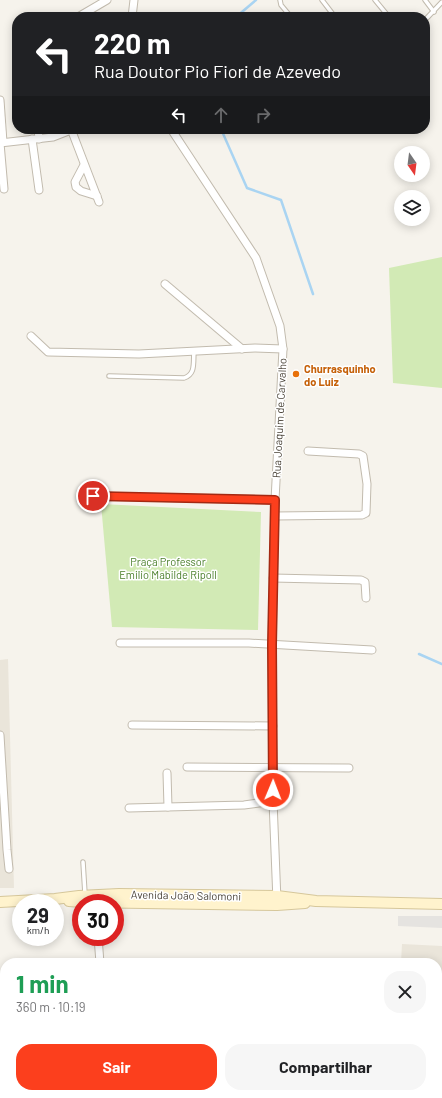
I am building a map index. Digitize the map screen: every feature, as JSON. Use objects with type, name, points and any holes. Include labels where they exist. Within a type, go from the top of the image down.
[{"type":"main road","name":"Avenida João Salomoni","points":[[124,894],[277,901]]},
{"type":"main road","name":"Avenida João Salomoni","points":[[0,902],[12,901]]},
{"type":"main road","name":"Avenida João Salomoni","points":[[124,903],[316,901],[442,904]]},
{"type":"street","points":[[87,12],[107,0]]},
{"type":"street","points":[[133,12],[134,0]]},
{"type":"street","points":[[0,100],[4,189]]},
{"type":"street","points":[[37,134],[39,190]]},
{"type":"street","points":[[1,142],[36,139],[58,134]]},
{"type":"street","points":[[73,134],[98,199],[76,187],[75,182],[84,165]]},
{"type":"street","name":"Rua Joaquim de Carvalho","points":[[174,134],[256,258],[280,326],[283,349],[275,500],[272,645],[274,768],[273,801],[277,901]]},
{"type":"street","points":[[164,284],[242,350]]},
{"type":"street","points":[[31,336],[48,352],[139,354],[283,349]]},
{"type":"street","points":[[275,516],[362,515],[366,513],[367,484],[363,456],[359,454],[308,451]]},
{"type":"street","points":[[93,496],[275,500]]},
{"type":"street","points":[[273,578],[361,580],[365,582],[366,598]]},
{"type":"street","points":[[120,643],[272,645],[372,650]]},
{"type":"street","points":[[132,725],[273,726]]},
{"type":"street","points":[[0,735],[3,850],[9,869]]},
{"type":"street","points":[[187,767],[349,768]]},
{"type":"street","points":[[167,773],[168,807]]},
{"type":"street","points":[[129,808],[244,805],[273,801]]},
{"type":"street","points":[[99,946],[100,958]]},
{"type":"lane","points":[[280,0],[281,5],[287,12]]},
{"type":"lane","points":[[322,0],[331,12]]},
{"type":"lane","points":[[375,0],[385,12]]},
{"type":"lane","points":[[424,0],[434,12]]},
{"type":"lane","points":[[430,16],[442,2]]},
{"type":"lane","points":[[109,376],[184,378],[190,376],[192,373],[194,352]]},
{"type":"lane","points":[[83,862],[85,894]]},
{"type":"shaded area","points":[[8,659],[14,888],[0,888],[0,660]]},
{"type":"shaded area","points":[[398,916],[442,916],[442,928],[398,926]]},
{"type":"shaded area","points":[[402,944],[442,946],[442,958],[401,958]]},
{"type":"green space","points":[[442,257],[442,388],[393,383],[389,268]]},
{"type":"green space","name":"Praça Professor Emilio Mabilde Ripoll","points":[[101,504],[261,512],[258,630],[112,627]]},
{"type":"waterway","points":[[242,12],[256,0]]},
{"type":"waterway","points":[[223,134],[247,188],[281,200],[313,294]]},
{"type":"waterway","points":[[419,654],[442,664]]},
{"type":"place","name":"Churrasquinho do Luiz","points":[[296,374]]},
{"type":"route","points":[[93,496],[275,500],[272,645],[273,790]]}]
